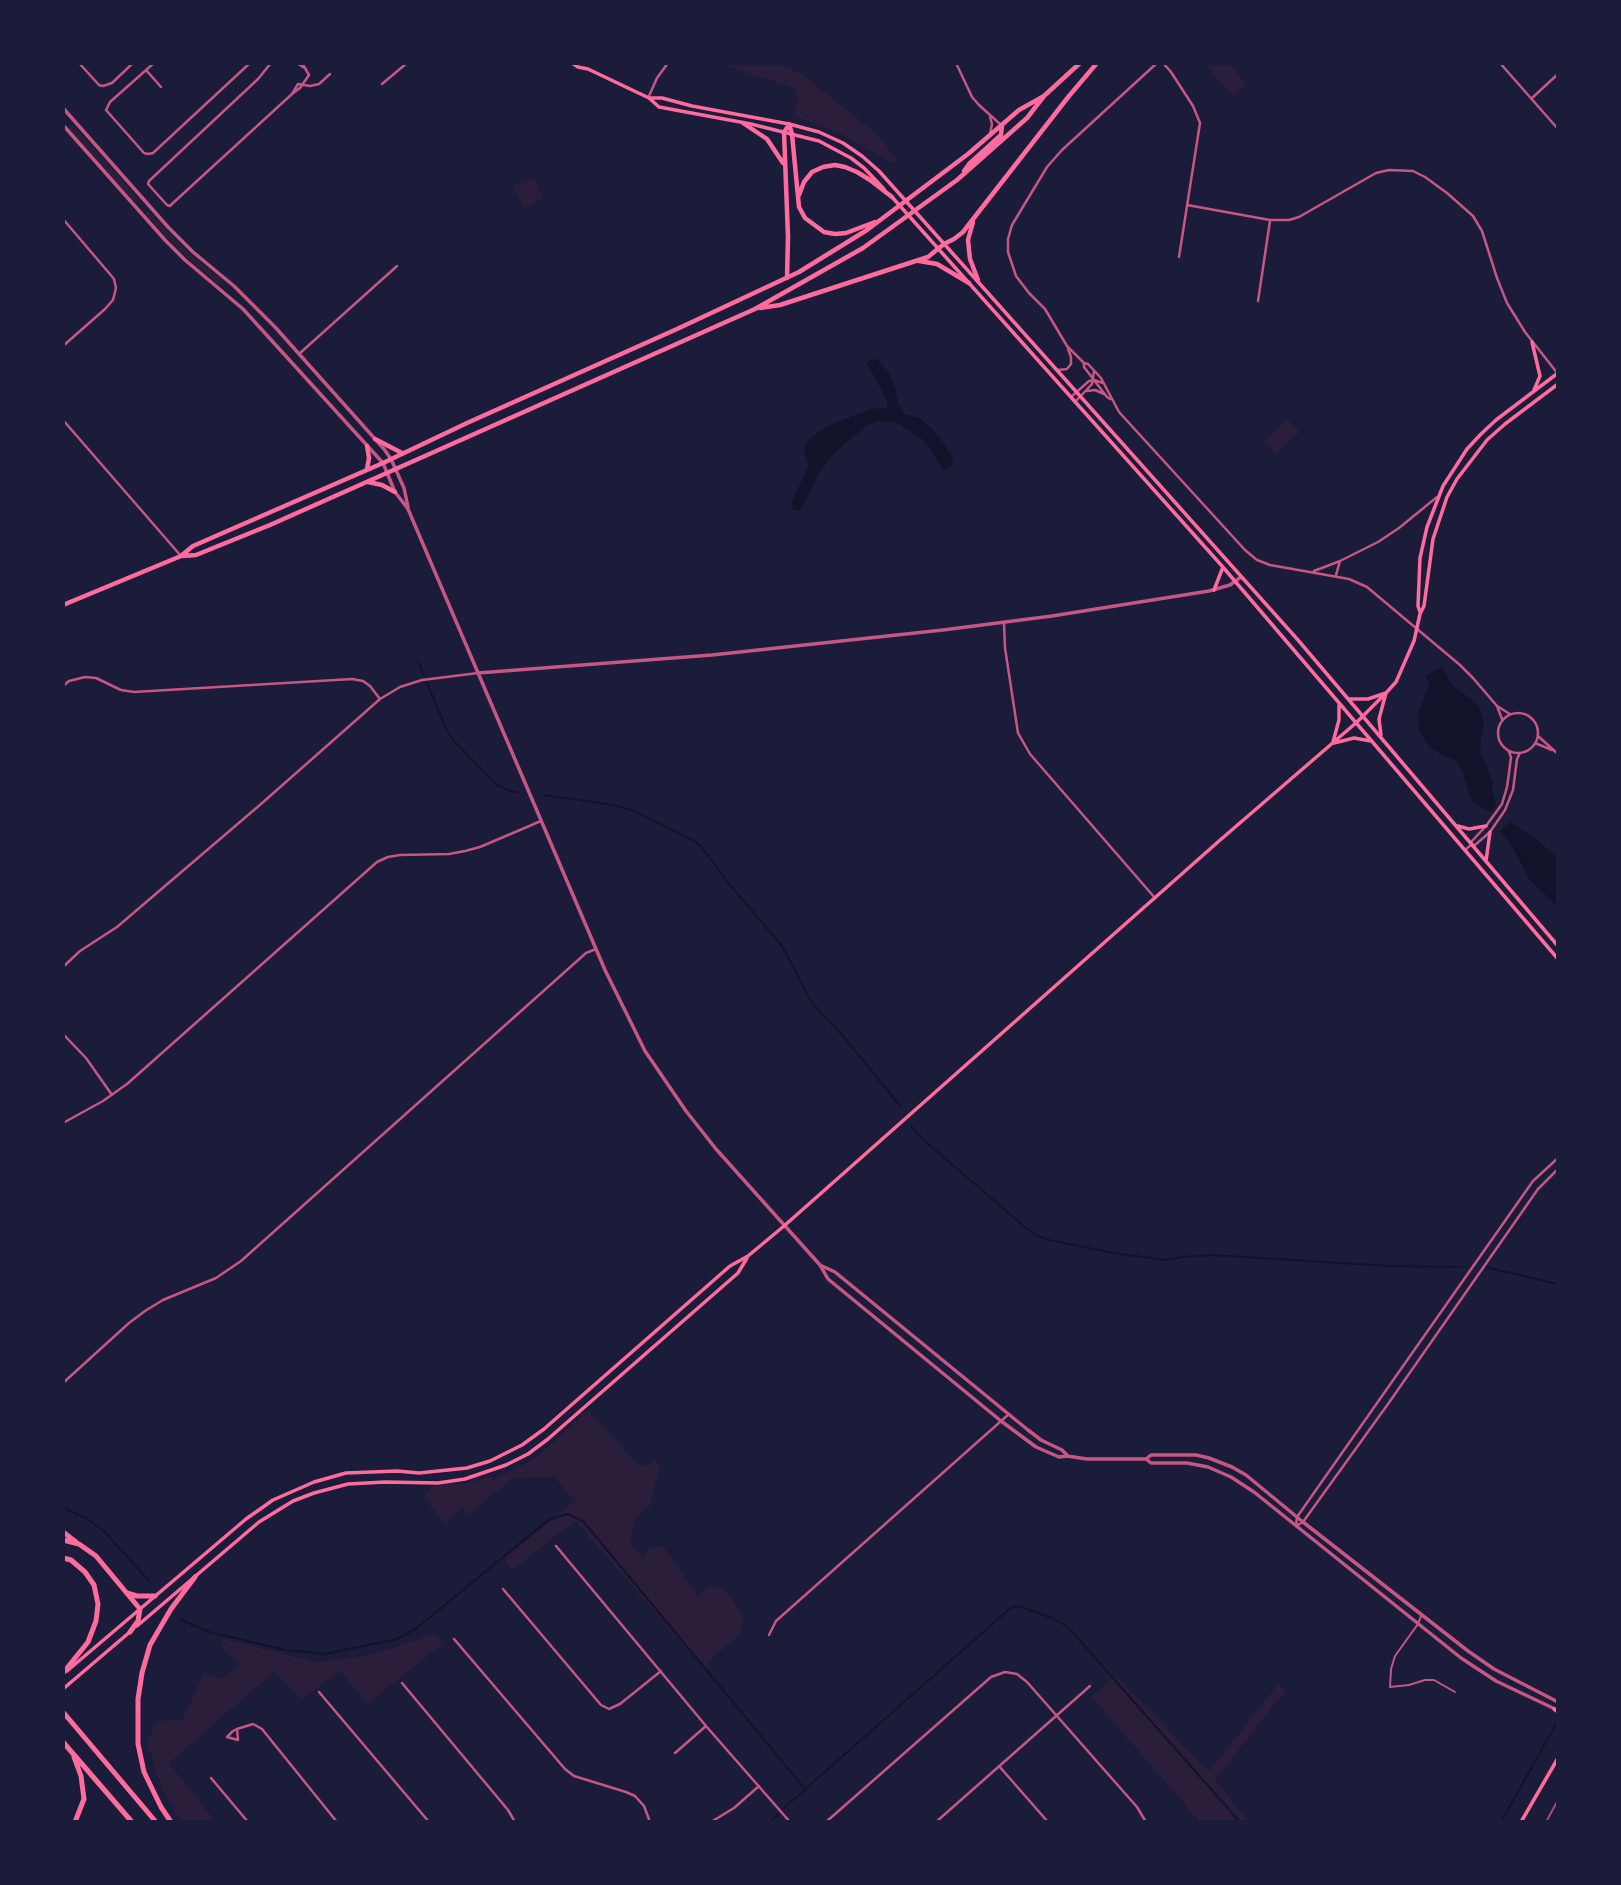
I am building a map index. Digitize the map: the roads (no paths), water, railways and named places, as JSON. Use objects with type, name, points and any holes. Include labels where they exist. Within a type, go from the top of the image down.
[{"type":"highway","points":[[181,556],[196,555],[387,474],[755,309],[863,248],[931,199],[1027,118],[1044,96],[1080,63]]},
{"type":"highway","points":[[755,309],[780,304],[928,257],[944,243],[954,239],[963,232],[1097,63]]},
{"type":"highway","points":[[63,604],[181,556],[193,546],[383,463],[788,278],[838,250],[879,221],[988,138],[1019,110],[1044,96]]},
{"type":"highway","points":[[743,123],[767,139],[784,166]]},
{"type":"highway","points":[[788,278],[784,132],[789,124]]},
{"type":"highway","points":[[789,124],[799,207],[805,218],[824,232],[846,233],[879,221]]},
{"type":"highway","points":[[962,175],[969,164],[1001,135],[1002,126]]},
{"type":"highway","points":[[799,196],[804,182],[812,172],[835,166],[857,172],[892,197]]},
{"type":"highway","points":[[974,217],[968,240],[970,259],[978,280]]},
{"type":"highway","points":[[918,260],[937,264],[969,283]]},
{"type":"highway","points":[[375,439],[403,453]]},
{"type":"highway","points":[[367,470],[368,446]]},
{"type":"highway","points":[[368,482],[395,492]]},
{"type":"highway","points":[[63,1532],[96,1556],[140,1609],[138,1621],[130,1632]]},
{"type":"highway","points":[[63,1540],[79,1544]]},
{"type":"highway","points":[[63,1558],[71,1560],[85,1572],[94,1585],[98,1604],[96,1621],[88,1642],[63,1674]]},
{"type":"highway","points":[[171,1822],[144,1772],[138,1744],[138,1699],[150,1645],[171,1609],[195,1577]]},
{"type":"highway","points":[[127,1593],[155,1596]]},
{"type":"highway","points":[[63,1712],[156,1822]]},
{"type":"highway","points":[[63,1742],[132,1822]]},
{"type":"highway","points":[[71,1751],[81,1776],[83,1799],[75,1822]]},
{"type":"main road","points":[[572,63],[649,98],[659,107],[819,141],[864,167],[1223,567],[1558,959]]},
{"type":"main road","points":[[584,63],[588,69]]},
{"type":"main road","points":[[649,98],[662,98],[819,132],[843,143],[879,171],[1381,736],[1558,946]]},
{"type":"main road","points":[[1532,342],[1540,376],[1532,393]]},
{"type":"main road","points":[[1419,616],[1420,558],[1437,497],[1455,466],[1481,433],[1558,373]]},
{"type":"main road","points":[[63,1674],[273,1500],[314,1482],[346,1474],[397,1471],[419,1473],[467,1468],[490,1461],[522,1445],[544,1430],[730,1266],[748,1256],[784,1226],[1386,694],[1396,682],[1414,641],[1424,606],[1436,528],[1447,497],[1477,452],[1496,432],[1558,384]]},
{"type":"main road","points":[[1214,590],[1223,567]]},
{"type":"main road","points":[[1348,699],[1368,699],[1386,694]]},
{"type":"main road","points":[[1381,736],[1379,719],[1386,694]]},
{"type":"main road","points":[[1332,744],[1339,720],[1339,703]]},
{"type":"main road","points":[[1332,744],[1354,738],[1371,741]]},
{"type":"main road","points":[[1455,825],[1469,829],[1486,826]]},
{"type":"main road","points":[[1486,863],[1490,832]]},
{"type":"main road","points":[[65,1687],[259,1522],[293,1501],[348,1484],[450,1482],[493,1470],[528,1454],[738,1273],[748,1256]]},
{"type":"main road","points":[[1521,1822],[1558,1758]]},
{"type":"street","points":[[79,63],[103,86],[112,83],[133,63]]},
{"type":"street","points":[[154,63],[110,102],[106,110],[144,153],[148,154],[153,153],[250,63]]},
{"type":"street","points":[[271,63],[258,79],[149,181],[148,184],[170,206],[300,88],[309,75],[300,63]]},
{"type":"street","points":[[306,69],[312,63]]},
{"type":"street","points":[[382,84],[407,63]]},
{"type":"street","points":[[649,98],[657,78],[668,63]]},
{"type":"street","points":[[956,63],[969,92],[990,117],[1002,126]]},
{"type":"street","points":[[1157,63],[1047,167],[1012,225],[1008,239],[1008,252],[1016,276],[1045,309],[1067,345],[1104,383],[1119,412],[1245,550],[1257,560],[1270,565],[1336,576],[1367,587],[1474,678],[1497,706],[1502,719]]},
{"type":"street","points":[[1163,63],[1193,106],[1199,123],[1179,257]]},
{"type":"street","points":[[1500,63],[1558,129]]},
{"type":"street","points":[[146,70],[161,87]]},
{"type":"street","points":[[302,84],[319,84],[330,74]]},
{"type":"street","points":[[1531,98],[1558,74]]},
{"type":"street","points":[[63,108],[168,227],[275,327],[391,459],[404,488],[408,509],[632,1027],[678,1101],[716,1149],[820,1265],[828,1279],[1036,1447],[1059,1457],[1146,1459],[1151,1455],[1196,1455],[1226,1464],[1245,1475],[1480,1660],[1558,1702]]},
{"type":"street","points":[[988,138],[992,124],[990,117]]},
{"type":"street","points":[[63,125],[165,240],[243,309],[368,446],[383,463],[395,492],[408,509]]},
{"type":"street","points":[[1187,205],[1270,220],[1295,219],[1376,173],[1389,170],[1413,171],[1447,193],[1473,216],[1482,231],[1507,303],[1532,342],[1558,373]]},
{"type":"street","points":[[63,219],[109,272],[116,288],[113,300],[63,346]]},
{"type":"street","points":[[1258,301],[1270,220]]},
{"type":"street","points":[[299,354],[397,266]]},
{"type":"street","points":[[1058,370],[1067,369],[1071,364],[1067,345]]},
{"type":"street","points":[[1084,363],[1084,367],[1105,395]]},
{"type":"street","points":[[1075,402],[1094,380],[1094,370]]},
{"type":"street","points":[[1071,397],[1089,381],[1104,383]]},
{"type":"street","points":[[1087,391],[1095,390],[1111,399]]},
{"type":"street","points":[[63,420],[181,556]]},
{"type":"street","points":[[1311,572],[1378,542],[1437,497]]},
{"type":"street","points":[[1336,576],[1340,561]]},
{"type":"street","points":[[63,967],[80,951],[117,927],[380,699],[400,687],[422,680],[478,673],[712,654],[1004,622],[1214,590],[1241,577]]},
{"type":"street","points":[[1004,622],[1005,648],[1018,733],[1030,754],[1155,898]]},
{"type":"street","points":[[63,686],[69,681],[85,677],[96,678],[121,690],[134,692],[352,678],[370,686],[380,699]]},
{"type":"street","points":[[1497,706],[1510,714]]},
{"type":"street","points":[[1471,845],[1502,804],[1507,787],[1511,757],[1500,741],[1498,728],[1502,719],[1510,714],[1527,714],[1537,726],[1538,736],[1535,743],[1520,753],[1509,752]]},
{"type":"street","points":[[1538,736],[1557,752]]},
{"type":"street","points":[[1535,743],[1557,752]]},
{"type":"street","points":[[1465,850],[1490,832],[1505,810],[1513,790],[1520,753]]},
{"type":"street","points":[[63,1123],[113,1095],[140,1073],[377,862],[400,855],[473,849],[541,821]]},
{"type":"street","points":[[63,1383],[145,1311],[163,1300],[216,1278],[241,1261],[586,953],[596,949]]},
{"type":"street","points":[[63,1034],[86,1058],[113,1095]]},
{"type":"street","points":[[1296,1526],[1297,1517],[1532,1181],[1558,1158]]},
{"type":"street","points":[[1296,1526],[1303,1522],[1388,1404],[1538,1189],[1558,1169]]},
{"type":"street","points":[[820,1265],[835,1272],[1041,1440],[1062,1450],[1067,1456]]},
{"type":"street","points":[[769,1635],[776,1621],[1009,1414]]},
{"type":"street","points":[[1146,1459],[1151,1463],[1202,1465],[1231,1477],[1254,1492],[1483,1673],[1557,1710]]},
{"type":"street","points":[[556,1546],[790,1822]]},
{"type":"street","points":[[503,1589],[601,1705],[609,1709],[620,1704],[661,1671]]},
{"type":"street","points":[[454,1639],[565,1769],[574,1776],[635,1796],[644,1806],[650,1822]]},
{"type":"street","points":[[826,1822],[984,1683],[997,1674],[1010,1672],[1020,1675],[1137,1807],[1146,1822]]},
{"type":"street","points":[[402,1683],[508,1810],[515,1822]]},
{"type":"street","points":[[936,1822],[1090,1686]]},
{"type":"street","points":[[319,1692],[429,1822]]},
{"type":"street","points":[[237,1729],[253,1724],[262,1729],[337,1822]]},
{"type":"street","points":[[675,1753],[706,1726]]},
{"type":"street","points":[[999,1766],[1048,1822]]},
{"type":"street","points":[[211,1779],[248,1822]]},
{"type":"street","points":[[711,1822],[734,1808],[760,1786]]},
{"type":"lane","points":[[1421,1615],[1418,1624],[1395,1656],[1390,1687],[1434,1680],[1455,1692]]},
{"type":"waterway","points":[[419,663],[424,676]]},
{"type":"waterway","points":[[427,683],[453,740],[497,785],[518,792]]},
{"type":"waterway","points":[[544,795],[614,805],[634,811],[701,846],[782,946],[812,1003],[901,1107]]},
{"type":"waterway","points":[[911,1126],[1025,1227],[1037,1236],[1049,1240],[1166,1260],[1211,1255],[1390,1266],[1462,1267]]},
{"type":"waterway","points":[[1485,1267],[1558,1284]]},
{"type":"waterway","points":[[63,1508],[86,1518],[105,1532],[150,1582]]},
{"type":"waterway","points":[[179,1619],[209,1632],[286,1650],[325,1654],[397,1639],[417,1628],[548,1520],[567,1514],[583,1521],[805,1789]]},
{"type":"waterway","points":[[784,1808],[1010,1608],[1018,1606],[1052,1618],[1068,1627],[1240,1822]]},
{"type":"waterway","points":[[1501,1822],[1556,1724]]},
{"type":"waterway","points":[[769,1822],[778,1814]]},
{"type":"railway","points":[[1546,1822],[1558,1800]]}]
